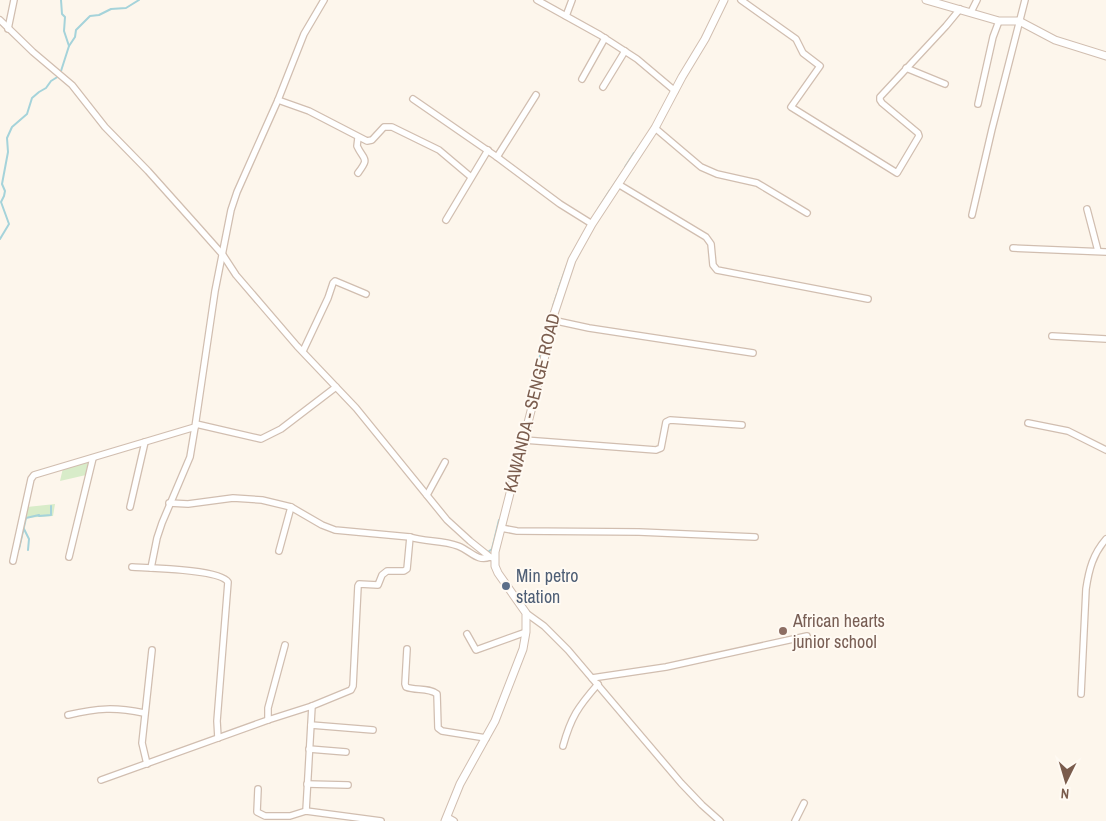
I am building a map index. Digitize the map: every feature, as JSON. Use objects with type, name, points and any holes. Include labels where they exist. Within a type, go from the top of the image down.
[{"type":"street","points":[[8,29],[14,0]]},
{"type":"street","points":[[151,568],[157,538],[169,503],[190,457],[210,317],[226,230],[237,192],[278,100],[304,34],[324,0]]},
{"type":"street","points":[[537,0],[625,51],[675,91]]},
{"type":"street","points":[[566,16],[572,0]]},
{"type":"street","name":"KAWANDA - SENGE ROAD","points":[[492,558],[524,440],[552,320],[572,260],[592,224],[655,128],[705,39],[724,0]]},
{"type":"street","points":[[741,0],[796,39],[803,53],[820,66],[790,107],[897,173],[919,136],[918,133],[882,103],[880,98],[960,9]]},
{"type":"street","points":[[926,0],[999,21],[1019,21],[1055,40],[1106,56]]},
{"type":"street","points":[[971,12],[977,0]]},
{"type":"street","points":[[972,215],[1025,0]]},
{"type":"street","points":[[0,20],[72,85],[105,127],[148,171],[222,255],[236,276],[385,442],[447,520],[492,558],[498,573],[526,613],[544,626],[568,650],[681,783],[720,821]]},
{"type":"street","points":[[978,104],[993,37],[999,21]]},
{"type":"street","points":[[582,79],[605,38]]},
{"type":"street","points":[[603,87],[625,51]]},
{"type":"street","points":[[906,68],[945,84]]},
{"type":"street","points":[[497,157],[536,95]]},
{"type":"street","points":[[413,99],[488,150],[560,204],[592,224]]},
{"type":"street","points":[[278,100],[309,111],[358,138],[370,141],[384,127],[392,127],[439,150],[472,177]]},
{"type":"street","points":[[655,128],[701,167],[717,174],[757,183],[806,213]]},
{"type":"street","points":[[358,138],[357,146],[366,159],[366,163],[358,173]]},
{"type":"street","points":[[446,220],[488,150]]},
{"type":"street","points":[[618,184],[706,237],[711,244],[713,265],[718,270],[868,299]]},
{"type":"street","points":[[1087,209],[1098,251]]},
{"type":"street","points":[[1014,248],[1106,252]]},
{"type":"street","points":[[302,351],[335,281],[366,294]]},
{"type":"street","points":[[552,320],[598,330],[753,353]]},
{"type":"street","points":[[1052,336],[1106,339]]},
{"type":"street","points":[[13,561],[31,479],[34,475],[195,426],[254,438],[265,438],[281,429],[336,387]]},
{"type":"street","points":[[524,440],[656,450],[661,448],[664,426],[670,420],[742,425]]},
{"type":"street","points":[[1028,423],[1068,432],[1106,450]]},
{"type":"street","points":[[130,507],[145,442]]},
{"type":"street","points":[[69,557],[93,458]]},
{"type":"street","points":[[427,495],[444,462]]},
{"type":"street","points":[[169,503],[188,504],[233,498],[262,500],[291,507],[322,525],[335,530],[410,536],[420,540],[452,544],[482,560],[492,558]]},
{"type":"street","points":[[278,550],[291,507]]},
{"type":"street","points":[[501,528],[755,537]]},
{"type":"street","points":[[102,780],[347,692],[353,686],[358,586],[359,584],[378,585],[382,575],[387,571],[404,572],[407,569],[410,536]]},
{"type":"street","points":[[1081,694],[1086,589],[1096,550],[1106,539]]},
{"type":"street","points":[[132,567],[203,572],[221,576],[228,582],[217,721],[218,738]]},
{"type":"street","points":[[454,821],[446,819],[460,784],[486,738],[521,657],[526,632],[526,613]]},
{"type":"street","points":[[467,634],[476,650],[526,632]]},
{"type":"street","points":[[592,678],[666,667],[807,636]]},
{"type":"street","points":[[268,720],[268,708],[284,645]]},
{"type":"street","points":[[407,649],[404,684],[410,689],[430,690],[437,694],[438,728],[442,731],[486,738]]},
{"type":"street","points":[[147,764],[142,742],[152,650]]},
{"type":"street","points":[[563,746],[570,720],[576,709],[598,684]]},
{"type":"street","points":[[306,811],[312,706]]},
{"type":"street","points":[[68,715],[98,708],[144,713]]},
{"type":"street","points":[[310,725],[373,730]]},
{"type":"street","points":[[309,749],[346,752]]},
{"type":"street","points":[[307,784],[348,785]]},
{"type":"street","points":[[258,789],[256,808],[260,814],[265,816],[290,818],[306,811],[381,821]]},
{"type":"street","points":[[795,821],[804,804]]},
{"type":"green space","points":[[90,460],[86,475],[60,481],[63,468]]},
{"type":"green space","points":[[55,504],[53,516],[24,518],[27,507]]},
{"type":"waterway","points":[[61,0],[62,14],[65,17],[64,31],[69,46],[61,71]]},
{"type":"waterway","points":[[69,46],[75,37],[76,30],[90,16],[99,15],[111,9],[126,8],[139,0]]},
{"type":"waterway","points":[[0,239],[9,224],[1,202],[5,191],[2,184],[8,152],[7,138],[12,127],[27,114],[32,98],[59,76]]},
{"type":"waterway","points":[[625,167],[634,153]]},
{"type":"waterway","points":[[611,189],[623,171]]},
{"type":"waterway","points":[[598,209],[610,190]]},
{"type":"waterway","points":[[558,290],[567,265]]},
{"type":"waterway","points":[[553,306],[557,294]]},
{"type":"waterway","points":[[543,348],[544,342]]},
{"type":"waterway","points":[[528,408],[541,351]]},
{"type":"waterway","points":[[507,493],[512,473]]},
{"type":"waterway","points":[[19,549],[26,518],[51,515],[51,506]]},
{"type":"waterway","points":[[488,552],[492,549],[499,520]]},
{"type":"waterway","points":[[24,529],[29,539],[28,550]]},
{"type":"place","name":"Min petro station","points":[[506,586]]},
{"type":"place","name":"African hearts junior school","points":[[783,631]]}]
